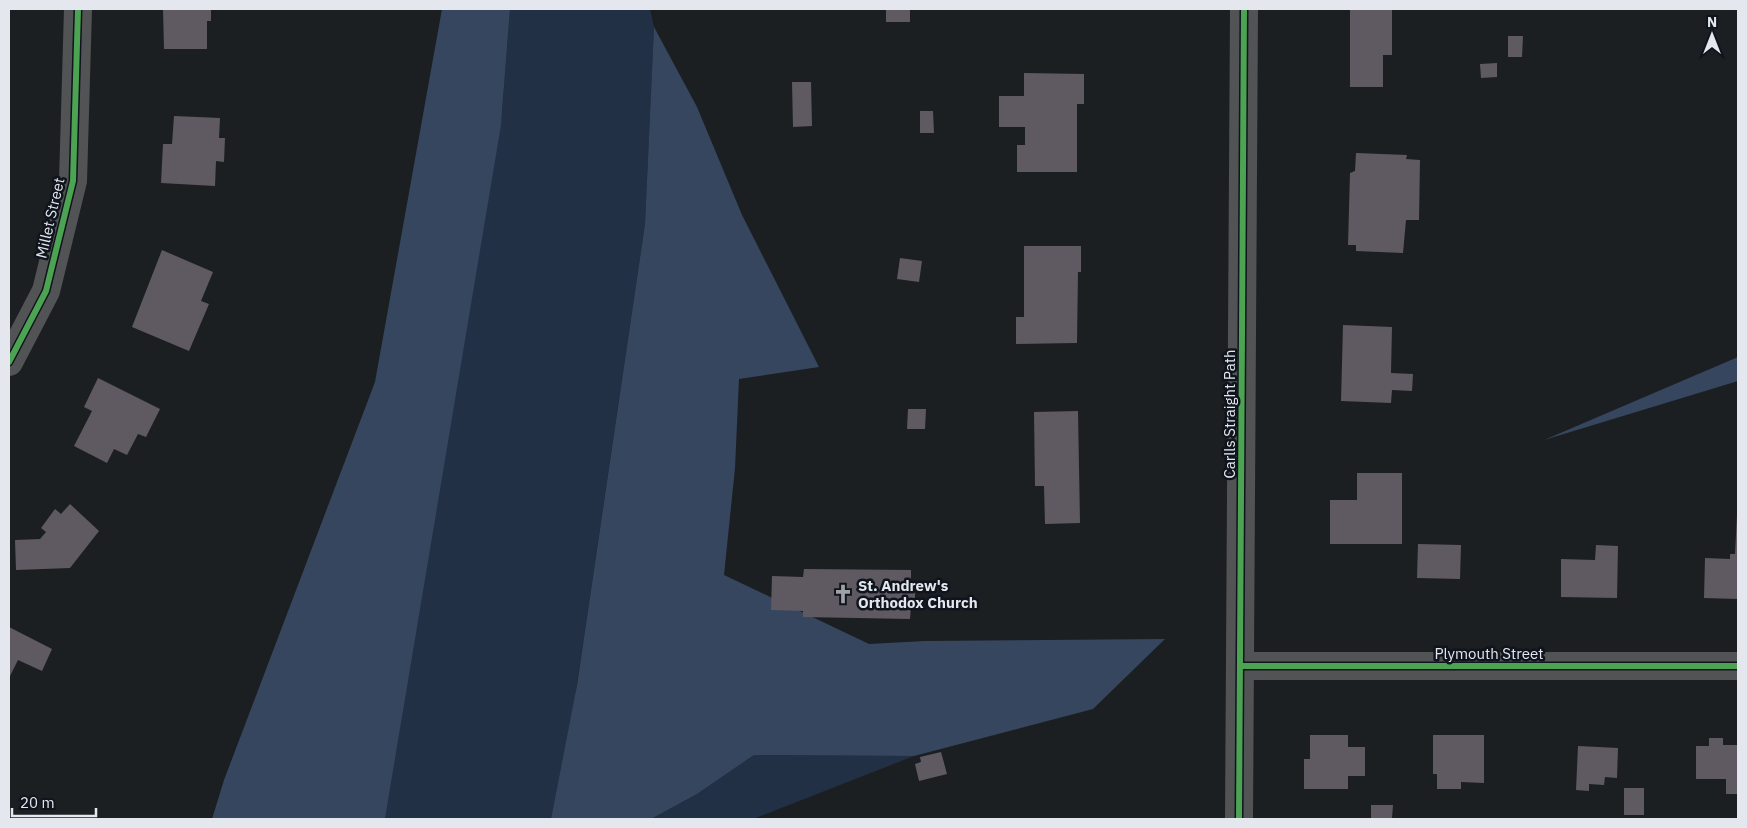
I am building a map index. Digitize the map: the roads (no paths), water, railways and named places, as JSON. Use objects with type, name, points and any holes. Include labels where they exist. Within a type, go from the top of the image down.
[{"type":"street","name":"Millet Street","points":[[9,362],[46,291],[73,181],[78,9]]},
{"type":"street","name":"Carlls Straight Path","points":[[1239,819],[1244,9]]},
{"type":"street","name":"Plymouth Street","points":[[1240,666],[1738,666]]},
{"type":"place","name":"St. Andrew's Orthodox Church","points":[[843,594]]}]
